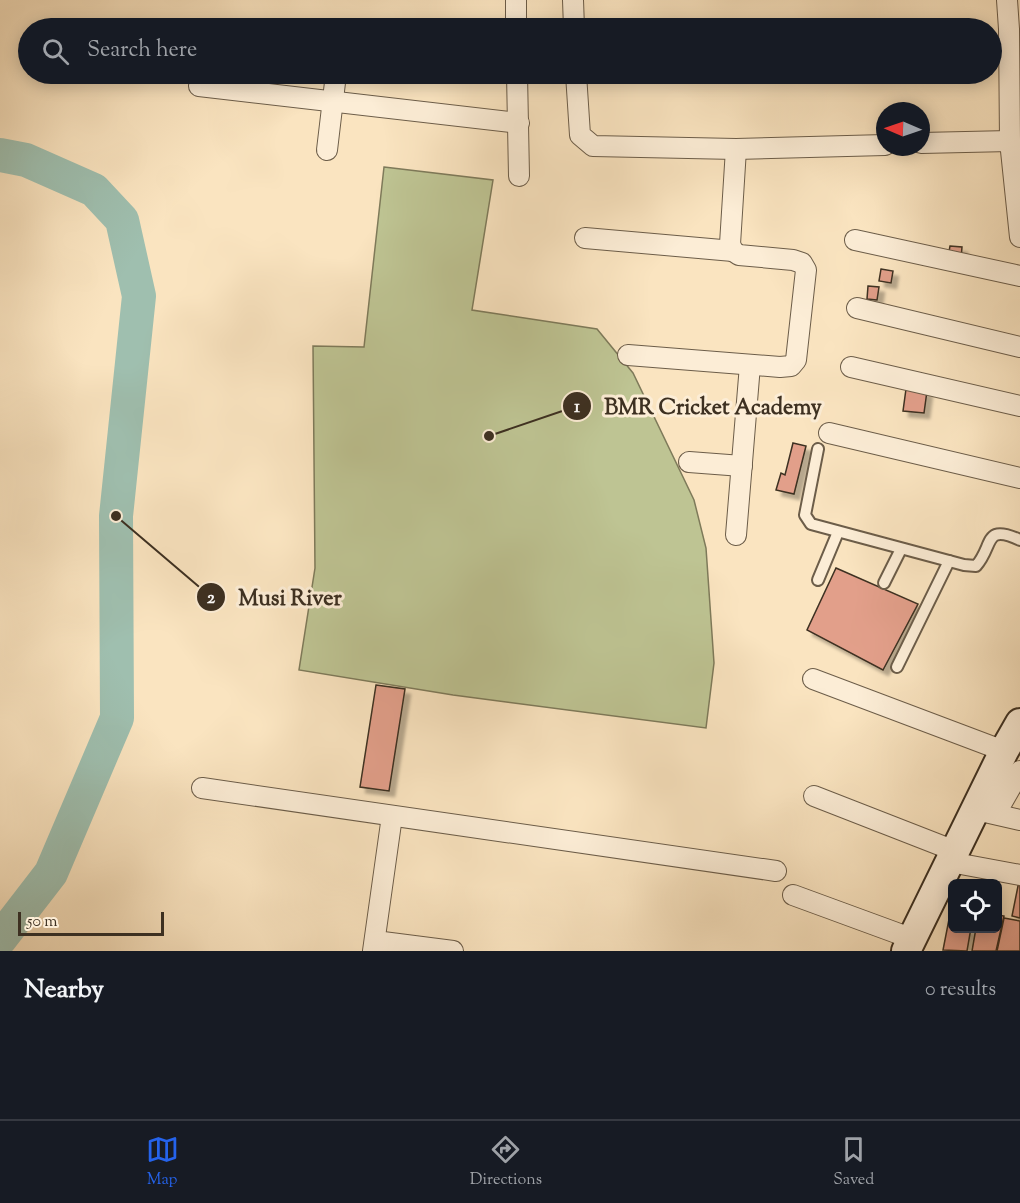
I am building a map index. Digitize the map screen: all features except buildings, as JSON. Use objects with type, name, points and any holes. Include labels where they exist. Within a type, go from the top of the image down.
[{"type":"street","points":[[516,0],[516,18]]},
{"type":"street","points":[[573,0],[574,18]]},
{"type":"street","points":[[1002,21],[1007,0]]},
{"type":"street","points":[[1002,51],[1020,237]]},
{"type":"street","points":[[327,150],[335,84]]},
{"type":"street","points":[[517,84],[519,176]]},
{"type":"street","points":[[577,84],[580,135],[594,146],[736,149],[876,145]]},
{"type":"street","points":[[199,86],[519,123]]},
{"type":"street","points":[[930,144],[1010,141]]},
{"type":"street","points":[[733,251],[730,244],[736,149]]},
{"type":"street","points":[[585,238],[733,251],[739,255],[802,262],[806,270],[796,360],[791,366],[628,355]]},
{"type":"street","points":[[855,240],[1020,276]]},
{"type":"street","points":[[857,308],[1020,347]]},
{"type":"street","points":[[736,535],[750,365]]},
{"type":"street","points":[[851,367],[1020,406]]},
{"type":"street","points":[[829,433],[1020,478]]},
{"type":"street","points":[[689,462],[742,466]]},
{"type":"street","points":[[813,679],[1012,761]]},
{"type":"street","points":[[793,895],[909,945],[953,857],[986,812],[1012,761],[1020,723]]},
{"type":"street","points":[[202,788],[776,871]]},
{"type":"street","points":[[814,796],[953,857],[1020,875]]},
{"type":"street","points":[[986,812],[1020,820]]},
{"type":"street","points":[[392,816],[374,946],[453,951]]},
{"type":"lane","points":[[818,449],[805,515],[811,524],[901,549],[976,566],[983,559],[988,543],[995,535],[1005,533],[1020,540]]},
{"type":"lane","points":[[818,580],[838,532]]},
{"type":"lane","points":[[885,583],[901,549]]},
{"type":"lane","points":[[897,667],[949,561]]},
{"type":"green space","points":[[384,167],[493,180],[472,310],[597,329],[633,373],[694,500],[706,548],[714,663],[706,728],[453,695],[299,670],[315,568],[313,346],[364,347]]},
{"type":"waterway","points":[[0,155],[26,160],[94,190],[122,220],[139,296],[116,516],[117,718],[51,873],[0,939]]},
{"type":"place","name":"BMR Cricket Academy","points":[[489,436]]},
{"type":"place","name":"Musi River","points":[[116,516]]}]
